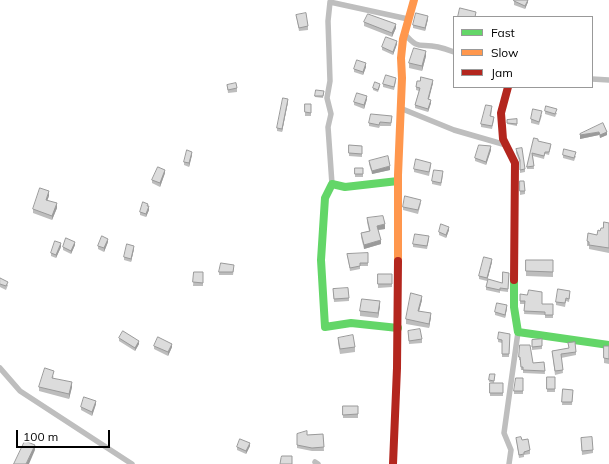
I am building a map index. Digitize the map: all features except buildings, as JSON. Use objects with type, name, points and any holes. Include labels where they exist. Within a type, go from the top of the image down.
[{"type":"street","points":[[393,464],[397,413],[398,181],[402,78],[399,61],[404,33],[414,0]]},
{"type":"street","points":[[398,328],[351,323],[324,328],[321,260],[324,198],[332,184],[328,127],[331,114],[328,98],[330,81],[328,21],[330,2],[408,19]]},
{"type":"street","points":[[404,33],[411,42],[419,47],[437,47],[453,52]]},
{"type":"street","points":[[593,79],[609,80]]},
{"type":"street","points":[[508,88],[501,113],[503,139],[515,163],[514,307],[518,332],[504,433],[511,450],[510,464]]},
{"type":"street","points":[[400,108],[454,130],[506,145]]},
{"type":"street","points":[[332,184],[345,187],[398,181]]},
{"type":"street","points":[[518,332],[609,346]]},
{"type":"street","points":[[0,368],[20,391],[132,464]]},
{"type":"traffic: fast","points":[[398,181],[345,187],[332,184],[325,198],[321,260],[325,327],[351,323],[398,328]]},
{"type":"traffic: fast","points":[[514,280],[514,307],[518,332],[609,345]]},
{"type":"traffic: slow","points":[[398,261],[398,175],[402,78],[401,58],[403,39],[414,0]]},
{"type":"traffic: jam","points":[[508,88],[501,113],[503,139],[515,163],[514,280]]},
{"type":"traffic: jam","points":[[393,464],[397,368],[398,261]]}]
